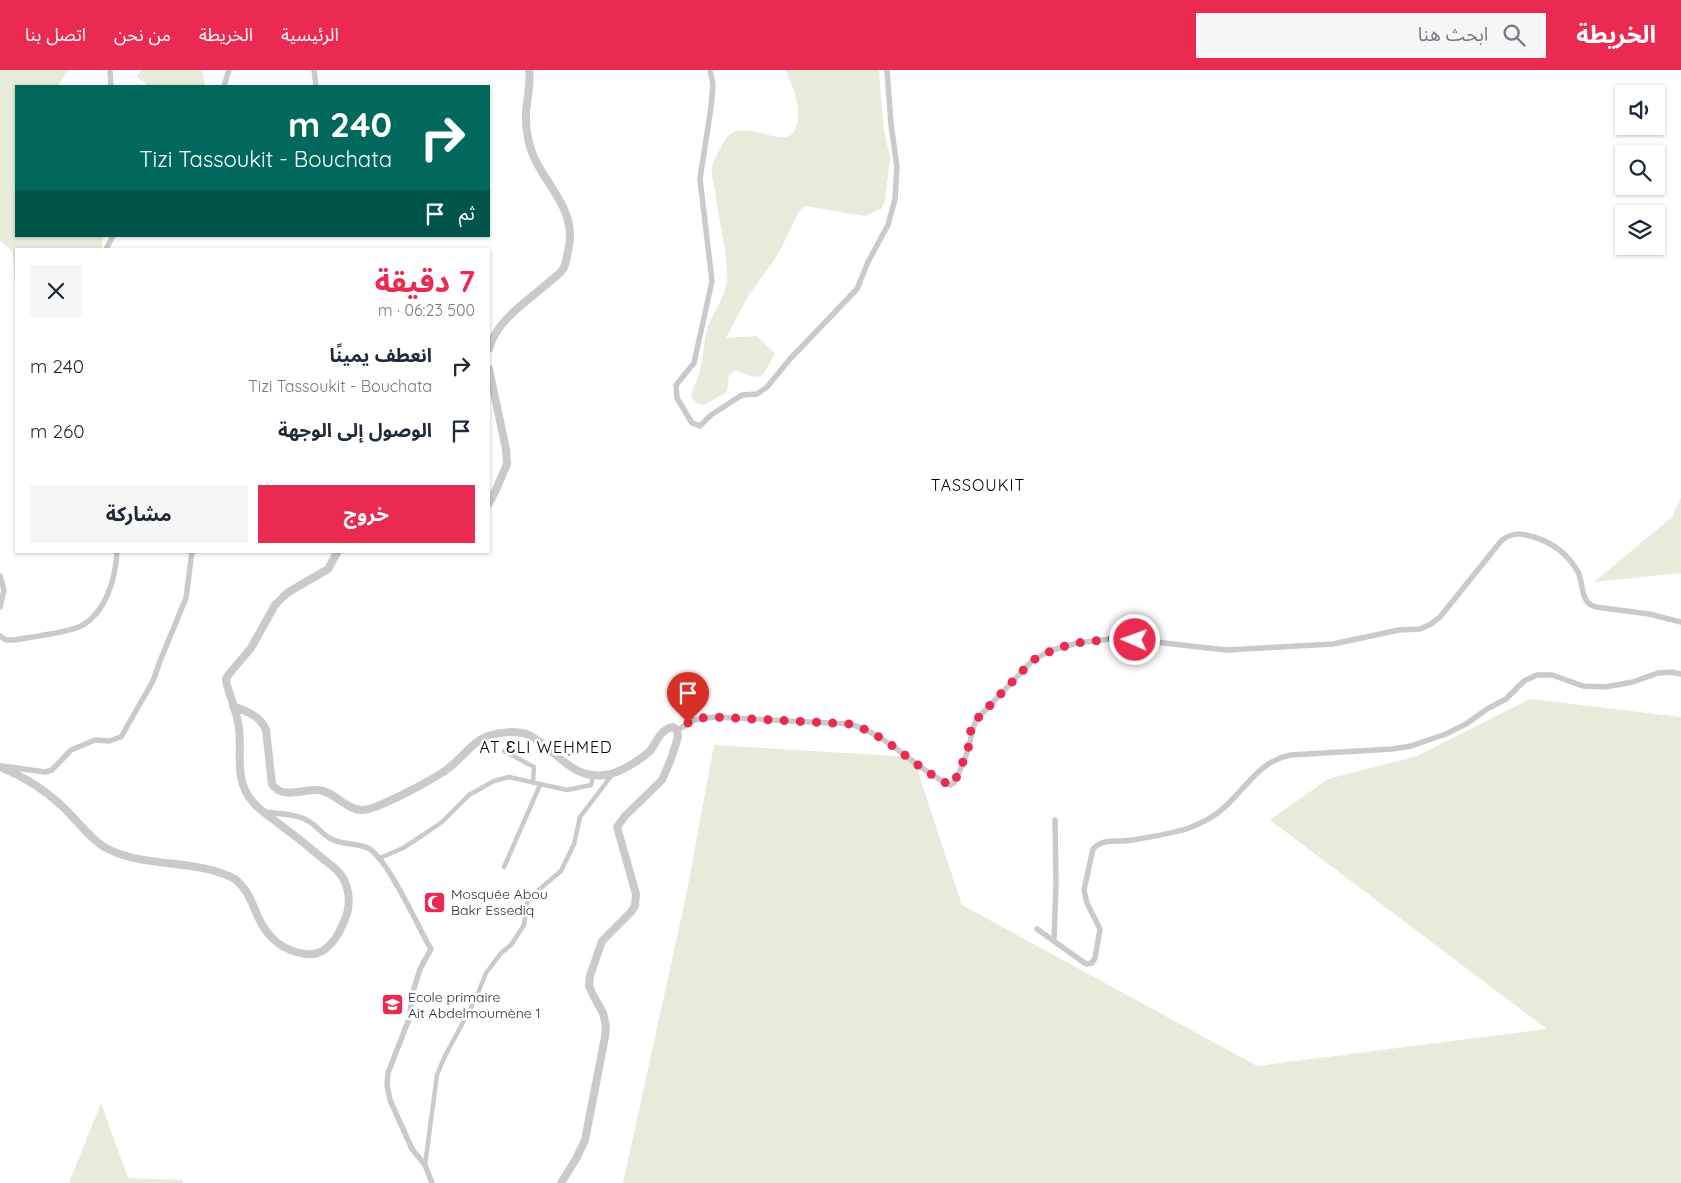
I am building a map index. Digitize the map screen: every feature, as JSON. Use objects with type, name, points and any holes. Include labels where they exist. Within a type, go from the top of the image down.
[{"type":"street","points":[[110,70],[111,85]]},
{"type":"street","points":[[224,85],[229,70]]},
{"type":"street","points":[[314,70],[316,85]]},
{"type":"street","points":[[490,345],[492,337],[502,322],[564,269],[570,242],[569,218],[560,199],[535,158],[528,140],[526,104],[530,87],[529,70]]},
{"type":"street","points":[[710,70],[713,85],[711,107],[700,179],[712,281],[694,363],[676,385],[677,398],[692,423],[700,426],[711,415],[742,395],[757,394],[767,387],[790,359],[857,289],[868,262],[888,225],[895,199],[896,168],[887,70]]},
{"type":"street","points":[[490,374],[506,449],[507,464],[490,501]]},
{"type":"street","points":[[677,730],[695,720],[714,717],[850,724],[867,729],[882,737],[950,785],[954,783],[968,750],[971,729],[977,719],[1032,661],[1049,652],[1077,643],[1119,638],[1226,650],[1333,644],[1399,630],[1420,629],[1440,617],[1501,541],[1515,534],[1523,534],[1548,541],[1560,550],[1578,572],[1584,597],[1590,605],[1649,614],[1681,622]]},
{"type":"street","points":[[0,636],[6,640],[13,640],[72,629],[88,622],[106,597],[112,580],[117,553]]},
{"type":"street","points":[[0,766],[45,772],[56,766],[67,752],[71,750],[95,740],[109,741],[121,737],[153,681],[186,598],[192,553]]},
{"type":"street","points":[[0,766],[20,775],[44,790],[97,842],[112,851],[150,861],[216,870],[237,881],[249,895],[260,920],[272,940],[290,951],[309,955],[322,951],[332,943],[348,914],[350,898],[345,882],[336,868],[263,812],[252,801],[244,788],[240,760],[239,730],[226,679],[251,648],[275,605],[287,594],[328,569],[337,553]]},
{"type":"street","points":[[0,576],[4,590],[0,607]]},
{"type":"street","points":[[1037,928],[1086,964],[1092,963],[1095,958],[1100,929],[1087,902],[1084,890],[1092,849],[1106,841],[1130,841],[1199,824],[1221,810],[1257,772],[1276,759],[1290,755],[1411,746],[1446,734],[1466,724],[1487,709],[1506,699],[1524,681],[1537,675],[1552,676],[1583,686],[1605,687],[1632,682],[1658,673],[1671,672],[1681,674]]},
{"type":"street","points":[[233,706],[255,715],[263,724],[266,730],[274,788],[284,793],[319,790],[354,808],[362,810],[381,805],[434,778],[450,767],[477,741],[490,736],[520,732],[529,736],[571,768],[593,776],[612,773],[634,762],[650,750],[668,728],[673,727],[677,730]]},
{"type":"street","points":[[561,1183],[584,1140],[605,1037],[606,1026],[603,1013],[593,995],[590,986],[590,976],[602,941],[635,906],[636,894],[617,827],[625,816],[662,780],[678,737],[677,730]]},
{"type":"street","points":[[504,751],[534,767],[533,783]]},
{"type":"street","points":[[425,1165],[437,1075],[444,1058],[476,998],[486,973],[501,953],[511,945],[524,926],[527,903],[535,893],[561,871],[574,844],[580,817],[612,773]]},
{"type":"street","points":[[380,858],[403,848],[423,836],[442,822],[469,795],[494,781],[509,777],[567,790],[591,785],[593,776]]},
{"type":"street","points":[[504,867],[540,784]]},
{"type":"street","points":[[263,812],[302,818],[312,823],[327,837],[336,841],[369,848],[380,858],[411,910],[431,949],[420,969],[413,992],[409,1019],[388,1073],[387,1085],[390,1100],[412,1149],[425,1165],[432,1183]]},
{"type":"street","points":[[1054,939],[1056,884],[1055,820]]},
{"type":"green space","points":[[0,70],[68,70],[59,85],[15,85],[15,237],[103,237],[102,248],[15,248],[15,283],[13,252],[0,240]]},
{"type":"green space","points":[[142,70],[202,70],[205,85],[147,85],[136,76]]},
{"type":"green space","points":[[786,70],[879,70],[883,125],[890,158],[885,201],[881,209],[865,216],[805,206],[798,213],[779,253],[748,296],[726,338],[757,336],[775,354],[762,376],[753,377],[736,370],[729,375],[727,392],[704,405],[696,403],[691,395],[700,370],[706,332],[723,296],[727,280],[724,246],[712,176],[713,165],[723,143],[732,133],[743,130],[780,137],[790,136],[796,127],[798,105]]},
{"type":"green space","points":[[1681,498],[1681,573],[1594,582],[1672,517]]},
{"type":"green space","points":[[1530,699],[1681,717],[1681,1183],[623,1183],[686,896],[714,745],[913,757],[962,905],[1257,1066],[1547,1029],[1270,820],[1328,779],[1417,756]]},
{"type":"green space","points":[[101,1103],[128,1178],[182,1180],[183,1183],[69,1183]]},
{"type":"place","name":"Mosquée Abou Bakr Essediq","points":[[435,902]]},
{"type":"place","name":"Ecole primaire Ait Abdelmoumène 1","points":[[392,1005]]},
{"type":"district","name":"TASSOUKIT","points":[[978,485]]},
{"type":"district","name":"AT ƐLI WEḤMED","points":[[546,747]]},
{"type":"route","points":[[688,723],[701,718],[714,717],[808,720],[850,724],[867,729],[882,737],[950,785],[954,783],[968,750],[971,729],[977,719],[1032,661],[1049,652],[1077,643],[1119,638],[1135,640]]}]
